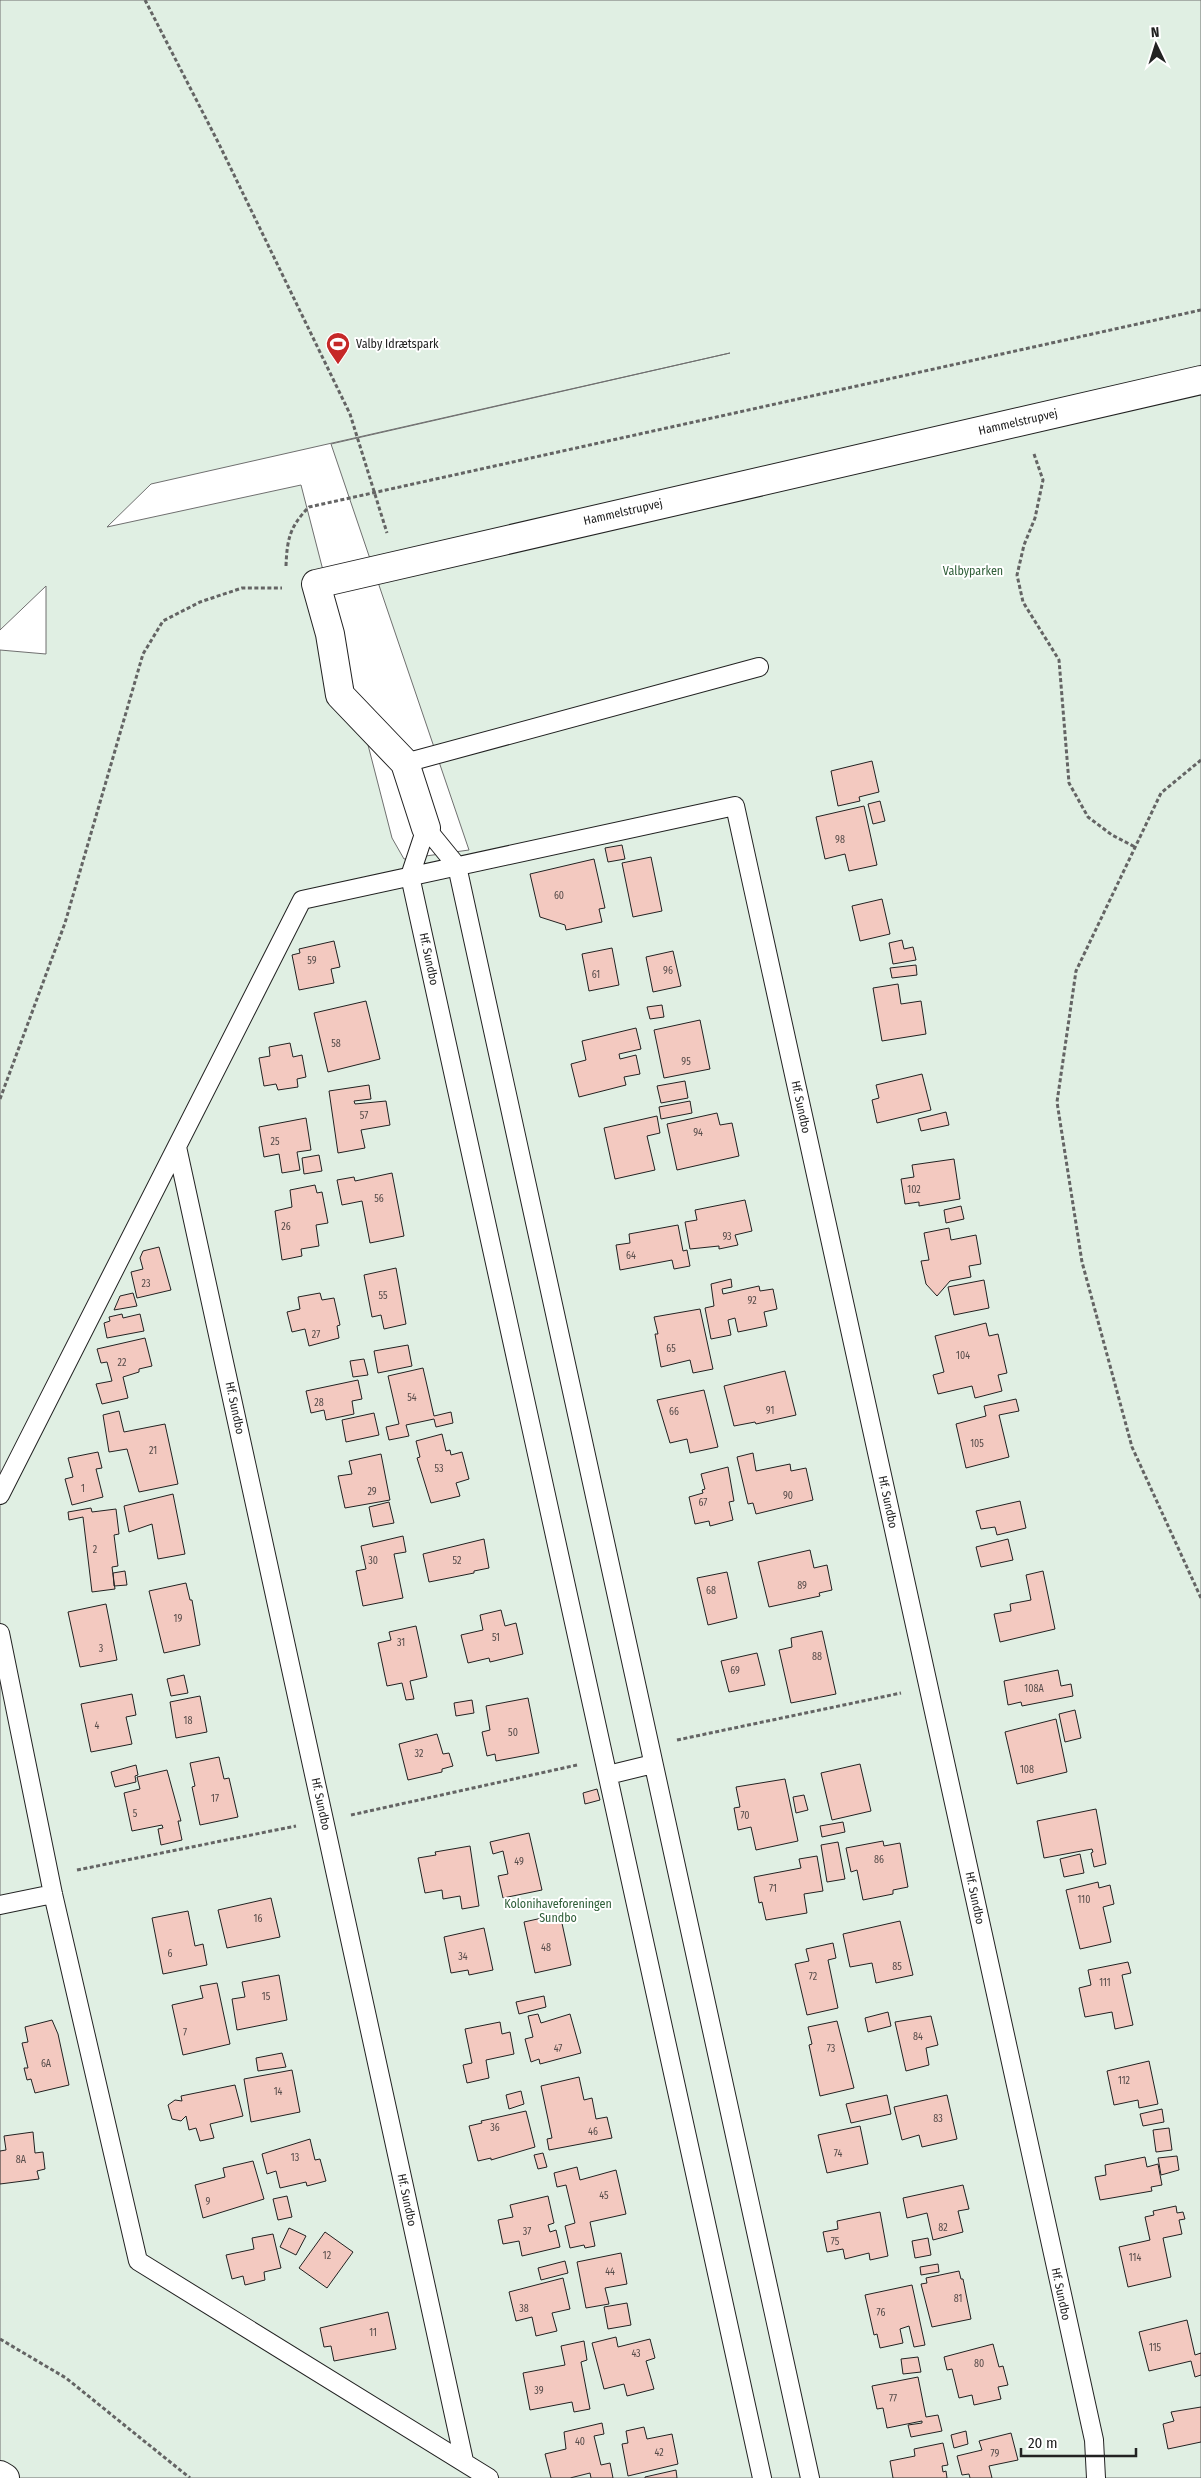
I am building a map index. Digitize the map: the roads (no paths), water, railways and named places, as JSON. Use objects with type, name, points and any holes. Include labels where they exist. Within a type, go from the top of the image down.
[{"type":"street","name":"Hammelstrupvej","points":[[405,763],[340,695],[330,634],[316,584],[396,564],[1201,380]]},
{"type":"street","points":[[405,763],[426,828]]},
{"type":"street","points":[[0,2475],[5,2478]]},
{"type":"lane","points":[[405,763],[759,667]]},
{"type":"lane","name":"Hf. Sundbo","points":[[0,1495],[302,900],[734,806],[1094,2440],[1096,2478]]},
{"type":"lane","points":[[426,828],[456,866],[810,2478]]},
{"type":"lane","points":[[410,876],[426,828]]},
{"type":"lane","name":"Hf. Sundbo","points":[[410,876],[762,2478]]},
{"type":"lane","name":"Hf. Sundbo","points":[[177,1146],[464,2461]]},
{"type":"lane","points":[[0,1633],[53,1894],[138,2261],[489,2478]]},
{"type":"lane","points":[[608,1775],[654,1764]]},
{"type":"lane","points":[[0,1904],[53,1894]]},
{"type":"place","name":"Valby Idrætspark","points":[[338,365]]},
{"type":"park label","name":"Valbyparken","points":[[973,571]]},
{"type":"park label","name":"Kolonihaveforeningen Sundbo","points":[[558,1911]]}]
